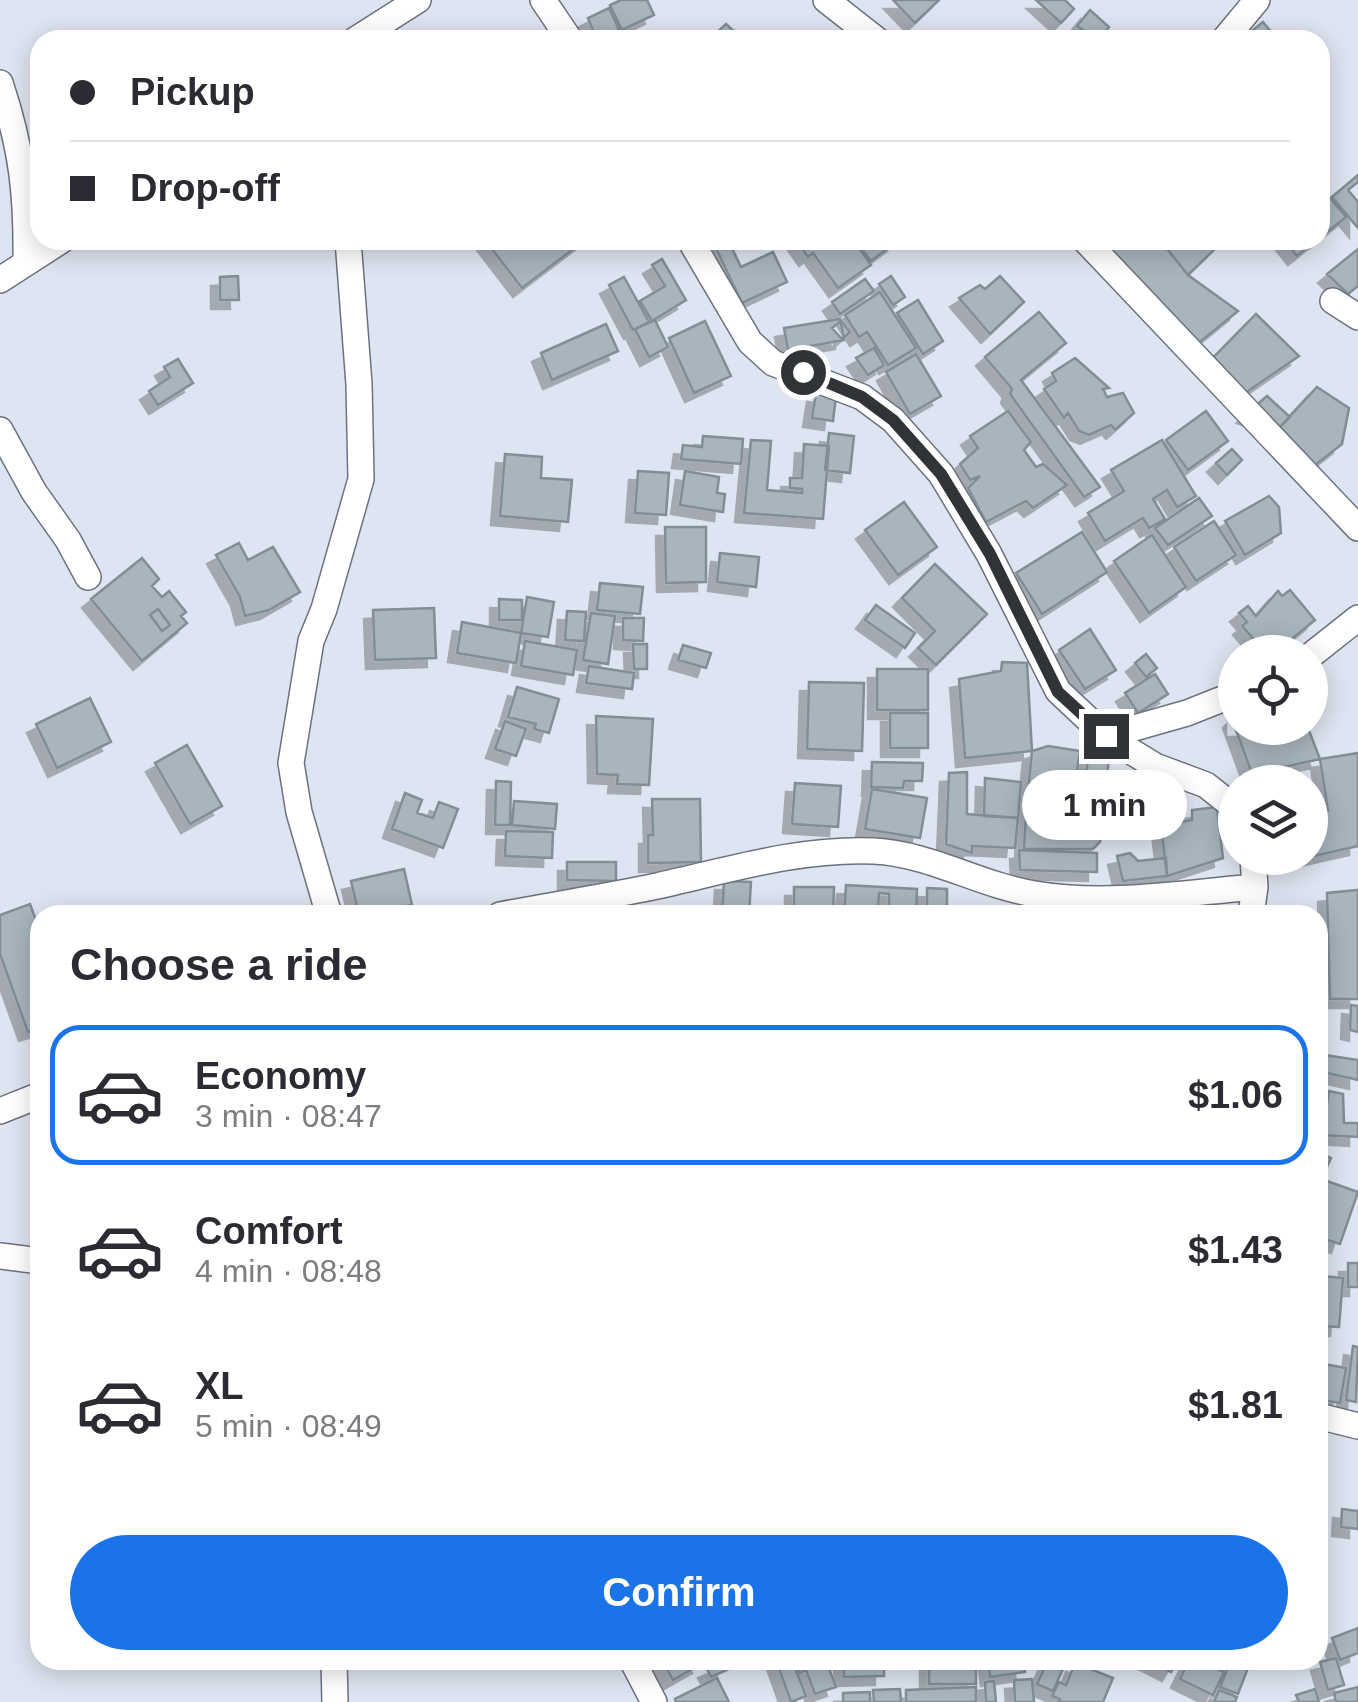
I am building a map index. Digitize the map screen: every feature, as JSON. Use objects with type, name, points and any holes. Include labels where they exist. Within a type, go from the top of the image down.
[{"type":"street","points":[[371,30],[418,0]]},
{"type":"street","points":[[543,0],[563,30]]},
{"type":"street","points":[[826,0],[865,30]]},
{"type":"street","points":[[1232,30],[1257,0]]},
{"type":"street","points":[[0,83],[27,196],[26,263]]},
{"type":"street","points":[[0,280],[46,250]]},
{"type":"street","points":[[327,905],[290,763],[311,641],[329,593],[361,479],[359,384],[349,250]]},
{"type":"street","points":[[696,250],[750,342],[773,363],[862,397],[893,420],[941,474],[990,554],[1058,692],[1106,736],[1156,766],[1206,785],[1218,795]]},
{"type":"street","points":[[1094,250],[1358,528]]},
{"type":"street","points":[[1333,302],[1358,317]]},
{"type":"street","points":[[0,430],[88,577]]},
{"type":"street","points":[[1328,644],[1358,618]]},
{"type":"street","points":[[1106,736],[1218,701]]},
{"type":"street","points":[[553,905],[793,854],[850,851],[919,857],[1032,894],[1134,897],[1255,888]]},
{"type":"street","points":[[1252,905],[1254,875]]},
{"type":"street","points":[[0,1111],[30,1099]]},
{"type":"street","points":[[0,1256],[30,1260]]},
{"type":"street","points":[[1328,1418],[1358,1426]]},
{"type":"street","points":[[334,1670],[335,1702]]},
{"type":"street","points":[[637,1670],[654,1702]]},
{"type":"building","points":[[621,0],[647,0],[654,15],[622,30],[610,5]]},
{"type":"building","points":[[893,0],[939,0],[915,23]]},
{"type":"building","points":[[1036,0],[1065,0],[1074,9],[1061,23]]},
{"type":"building","points":[[609,8],[619,30],[593,30],[588,18]]},
{"type":"building","points":[[1090,10],[1109,27],[1083,30],[1077,26]]},
{"type":"building","points":[[1263,22],[1270,30],[1253,30]]},
{"type":"building","points":[[1358,175],[1358,182],[1348,190],[1358,202],[1358,228],[1332,197]]},
{"type":"building","points":[[1330,198],[1346,217],[1330,230]]},
{"type":"building","points":[[1358,249],[1358,286],[1348,294],[1327,274]]},
{"type":"building","points":[[493,250],[572,250],[522,288]]},
{"type":"building","points":[[717,250],[733,250],[741,267],[773,252],[787,282],[742,303]]},
{"type":"building","points":[[803,250],[860,250],[871,265],[838,288],[813,253],[808,257]]},
{"type":"building","points":[[862,250],[885,250],[871,261]]},
{"type":"building","points":[[1104,250],[1168,250],[1188,275],[1238,311],[1195,346]]},
{"type":"building","points":[[1168,250],[1214,250],[1188,275]]},
{"type":"building","points":[[662,259],[686,300],[652,321],[640,301],[665,286],[652,265]]},
{"type":"building","points":[[238,276],[239,300],[220,300],[220,277]]},
{"type":"building","points":[[891,276],[905,297],[893,305],[879,284]]},
{"type":"building","points":[[1000,276],[1024,302],[990,334],[959,298],[980,285],[985,289]]},
{"type":"building","points":[[624,277],[649,322],[633,330],[609,285]]},
{"type":"building","points":[[865,279],[874,291],[840,314],[832,302]]},
{"type":"building","points":[[880,292],[916,348],[888,365],[867,332],[859,337],[845,315]]},
{"type":"building","points":[[918,300],[943,341],[923,354],[897,313]]},
{"type":"building","points":[[1039,312],[1066,343],[1021,380],[1100,487],[1084,497],[1010,394],[1012,389],[985,357]]},
{"type":"building","points":[[1256,314],[1299,356],[1244,394],[1207,364]]},
{"type":"building","points":[[840,319],[844,340],[788,350],[784,328]]},
{"type":"building","points":[[655,320],[668,347],[649,357],[635,329]]},
{"type":"building","points":[[705,321],[731,376],[694,393],[669,338]]},
{"type":"building","points":[[841,321],[850,332],[842,339],[832,328]]},
{"type":"building","points":[[606,324],[618,351],[552,380],[541,353]]},
{"type":"building","points":[[874,348],[884,365],[868,375],[856,358]]},
{"type":"building","points":[[916,354],[941,396],[910,414],[886,372]]},
{"type":"building","points":[[1075,358],[1109,388],[1103,389],[1107,397],[1123,393],[1134,413],[1115,430],[1111,425],[1089,435],[1079,431],[1068,413],[1064,418],[1044,389],[1056,381],[1052,373]]},
{"type":"building","points":[[178,359],[193,383],[158,405],[149,391],[170,377],[164,367]]},
{"type":"building","points":[[1317,387],[1349,408],[1342,444],[1314,466],[1280,427]]},
{"type":"building","points":[[816,393],[836,396],[833,421],[812,418]]},
{"type":"building","points":[[1267,396],[1290,417],[1280,427],[1246,414]]},
{"type":"building","points":[[1008,411],[1031,442],[1024,450],[1036,467],[1043,464],[1067,485],[1033,508],[1026,501],[986,522],[968,488],[980,476],[970,480],[960,464],[978,448],[970,436]]},
{"type":"building","points":[[1206,411],[1228,441],[1188,470],[1166,440]]},
{"type":"building","points":[[829,433],[854,436],[850,473],[825,470]]},
{"type":"building","points":[[703,436],[743,439],[741,464],[681,459],[683,445],[702,447]]},
{"type":"building","points":[[751,440],[771,441],[767,490],[802,493],[802,489],[790,488],[790,478],[802,478],[804,444],[829,446],[823,519],[744,513]]},
{"type":"building","points":[[1162,440],[1196,496],[1177,507],[1167,490],[1153,499],[1165,519],[1149,528],[1143,518],[1105,541],[1088,513],[1124,491],[1111,470]]},
{"type":"building","points":[[1232,449],[1242,460],[1227,475],[1216,463]]},
{"type":"building","points":[[505,454],[542,457],[541,478],[572,480],[568,522],[500,516]]},
{"type":"building","points":[[638,471],[669,473],[666,515],[635,513]]},
{"type":"building","points":[[685,471],[719,477],[717,493],[725,494],[723,512],[680,505]]},
{"type":"building","points":[[1269,496],[1279,507],[1281,533],[1245,555],[1225,521]]},
{"type":"building","points":[[1199,498],[1212,516],[1168,545],[1155,528]]},
{"type":"building","points":[[904,502],[937,547],[898,575],[865,530]]},
{"type":"building","points":[[1214,521],[1236,555],[1196,581],[1174,547]]},
{"type":"building","points":[[665,527],[706,527],[706,582],[666,583]]},
{"type":"building","points":[[1082,532],[1107,572],[1042,614],[1016,573]]},
{"type":"building","points":[[1152,535],[1186,587],[1149,613],[1114,561]]},
{"type":"building","points":[[239,543],[248,560],[273,547],[300,592],[269,610],[245,616],[240,597],[216,555]]},
{"type":"building","points":[[720,553],[759,557],[756,587],[717,582]]},
{"type":"building","points":[[142,558],[159,579],[152,586],[162,597],[169,591],[186,612],[181,616],[187,623],[142,661],[91,599]],"holes":[[[158,609],[170,625],[162,631],[150,615]]]},
{"type":"building","points":[[935,564],[987,614],[936,665],[918,648],[935,631],[902,598]]},
{"type":"building","points":[[600,583],[643,587],[640,614],[597,610]]},
{"type":"building","points":[[1290,590],[1315,620],[1297,635],[1250,635],[1242,626],[1247,622],[1239,613],[1248,606],[1256,616],[1278,591],[1282,596]]},
{"type":"building","points":[[527,597],[554,602],[548,637],[521,633]]},
{"type":"building","points":[[499,599],[522,600],[522,620],[499,620]]},
{"type":"building","points":[[876,605],[915,633],[905,648],[865,620]]},
{"type":"building","points":[[434,608],[436,658],[375,660],[373,610]]},
{"type":"building","points":[[158,609],[170,625],[162,631],[150,615]]},
{"type":"building","points":[[567,611],[586,612],[584,641],[565,640]]},
{"type":"building","points":[[591,613],[615,616],[608,664],[583,660]]},
{"type":"building","points":[[623,618],[644,618],[643,641],[623,640]]},
{"type":"building","points":[[462,622],[521,633],[516,663],[457,653]]},
{"type":"building","points":[[1090,629],[1116,670],[1085,689],[1059,650]]},
{"type":"building","points":[[525,641],[577,650],[573,675],[521,666]]},
{"type":"building","points":[[633,644],[647,644],[647,669],[634,669]]},
{"type":"building","points":[[683,645],[711,653],[706,668],[678,660]]},
{"type":"building","points":[[1146,654],[1157,668],[1146,677],[1135,663]]},
{"type":"building","points":[[1002,662],[1027,663],[1032,751],[965,758],[959,679],[1001,671]]},
{"type":"building","points":[[589,666],[634,673],[632,689],[586,683]]},
{"type":"building","points":[[877,669],[928,669],[928,710],[877,710]]},
{"type":"building","points":[[1155,674],[1168,694],[1138,713],[1125,693]]},
{"type":"building","points":[[809,682],[864,683],[862,751],[807,749]]},
{"type":"building","points":[[517,687],[559,699],[549,733],[534,729],[536,724],[508,717]]},
{"type":"building","points":[[90,698],[111,742],[57,768],[36,724]]},
{"type":"building","points":[[890,713],[928,713],[928,748],[890,748]]},
{"type":"building","points":[[596,716],[653,719],[649,785],[617,784],[618,775],[597,774]]},
{"type":"building","points":[[505,721],[526,729],[516,756],[495,749]]},
{"type":"building","points":[[187,745],[222,806],[190,824],[155,763]]},
{"type":"building","points":[[1241,745],[1315,745],[1320,759],[1293,765],[1249,765]]},
{"type":"building","points":[[1048,746],[1080,751],[1072,804],[1044,803],[1041,815],[1026,811],[1032,751]]},
{"type":"building","points":[[1089,748],[1110,749],[1100,842],[1093,849],[1024,849],[1026,811],[1041,815],[1082,813]]},
{"type":"building","points":[[1358,753],[1358,846],[1328,853],[1328,765],[1321,765],[1320,759]]},
{"type":"building","points":[[872,762],[923,763],[922,781],[904,781],[903,788],[871,787]]},
{"type":"building","points":[[967,772],[967,814],[1018,818],[1015,848],[972,846],[972,853],[946,844],[949,773]]},
{"type":"building","points":[[985,778],[1021,782],[1018,818],[984,816]]},
{"type":"building","points":[[496,781],[511,782],[510,825],[495,825]]},
{"type":"building","points":[[795,783],[841,786],[838,827],[792,824]]},
{"type":"building","points":[[872,789],[927,798],[920,838],[865,829]]},
{"type":"building","points":[[405,793],[422,800],[417,813],[433,818],[439,802],[458,809],[443,848],[392,829]]},
{"type":"building","points":[[652,799],[700,799],[701,862],[648,863],[648,835],[653,835]]},
{"type":"building","points":[[514,801],[557,804],[555,829],[512,825]]},
{"type":"building","points":[[1217,807],[1218,860],[1167,876],[1161,826],[1192,820],[1192,810]]},
{"type":"building","points":[[506,831],[553,832],[552,858],[505,856]]},
{"type":"building","points":[[1019,850],[1097,853],[1097,872],[1020,870]]},
{"type":"building","points":[[1130,853],[1138,861],[1166,858],[1167,876],[1123,881],[1117,856]]},
{"type":"building","points":[[567,862],[616,862],[616,881],[567,880]]},
{"type":"building","points":[[404,869],[412,905],[357,905],[351,881]]},
{"type":"building","points":[[724,881],[751,882],[750,905],[723,905]]},
{"type":"building","points":[[846,885],[917,889],[916,905],[889,905],[889,894],[879,893],[878,905],[845,905]]},
{"type":"building","points":[[794,887],[834,887],[833,905],[794,905]]},
{"type":"building","points":[[927,888],[947,889],[947,905],[927,905]]},
{"type":"building","points":[[1358,890],[1358,999],[1330,999],[1327,893]]},
{"type":"building","points":[[30,905],[28,1032],[0,954],[0,915]]},
{"type":"building","points":[[1351,1005],[1358,1006],[1358,1032],[1350,1030]]},
{"type":"building","points":[[1328,1056],[1358,1060],[1358,1080],[1328,1073]]},
{"type":"building","points":[[1329,1091],[1343,1094],[1344,1123],[1358,1123],[1358,1137],[1328,1135]]},
{"type":"building","points":[[1328,1181],[1358,1192],[1340,1244],[1328,1240]]},
{"type":"building","points":[[1348,1263],[1358,1263],[1358,1287],[1348,1287]]},
{"type":"building","points":[[1328,1276],[1343,1278],[1339,1327],[1328,1326]]},
{"type":"building","points":[[1353,1346],[1358,1347],[1356,1402],[1346,1400]]},
{"type":"building","points":[[1328,1365],[1346,1368],[1340,1403],[1328,1401]]},
{"type":"building","points":[[1342,1509],[1358,1511],[1358,1529],[1341,1527]]},
{"type":"building","points":[[1358,1628],[1358,1653],[1340,1660],[1332,1638]]},
{"type":"building","points":[[1336,1658],[1344,1685],[1328,1690],[1322,1670],[1328,1670],[1328,1660]]},
{"type":"building","points":[[668,1670],[690,1670],[673,1680]]},
{"type":"building","points":[[708,1670],[727,1670],[711,1677]]},
{"type":"building","points":[[780,1670],[796,1670],[806,1696],[791,1702]]},
{"type":"building","points":[[806,1670],[830,1670],[836,1687],[815,1694]]},
{"type":"building","points":[[844,1670],[884,1670],[884,1676],[844,1677]]},
{"type":"building","points":[[929,1670],[976,1670],[976,1684],[929,1684]]},
{"type":"building","points":[[989,1670],[1025,1670],[1025,1672],[990,1677]]},
{"type":"building","points":[[1043,1670],[1062,1670],[1053,1691],[1037,1684]]},
{"type":"building","points":[[1072,1670],[1093,1670],[1113,1678],[1103,1702],[1058,1702],[1060,1699],[1052,1696],[1059,1682],[1066,1685]]},
{"type":"building","points":[[1184,1670],[1224,1672],[1213,1695],[1180,1679]]},
{"type":"building","points":[[1227,1670],[1247,1670],[1238,1694],[1220,1687]]},
{"type":"building","points":[[717,1678],[729,1702],[676,1702],[675,1699]]},
{"type":"building","points":[[1032,1679],[1034,1702],[1015,1702],[1014,1680]]},
{"type":"building","points":[[994,1681],[996,1702],[986,1702],[985,1682]]},
{"type":"building","points":[[976,1687],[976,1702],[906,1702],[906,1690]]},
{"type":"building","points":[[1358,1687],[1358,1702],[1336,1702],[1334,1693]]},
{"type":"building","points":[[900,1689],[901,1702],[874,1702],[873,1690]]},
{"type":"building","points":[[1315,1689],[1319,1702],[1299,1702],[1296,1695]]},
{"type":"building","points":[[1219,1690],[1237,1697],[1235,1702],[1214,1702]]},
{"type":"building","points":[[870,1692],[870,1702],[843,1702],[843,1693]]},
{"type":"route","points":[[803,372],[862,397],[893,420],[941,474],[990,554],[1058,692],[1106,736]]}]
